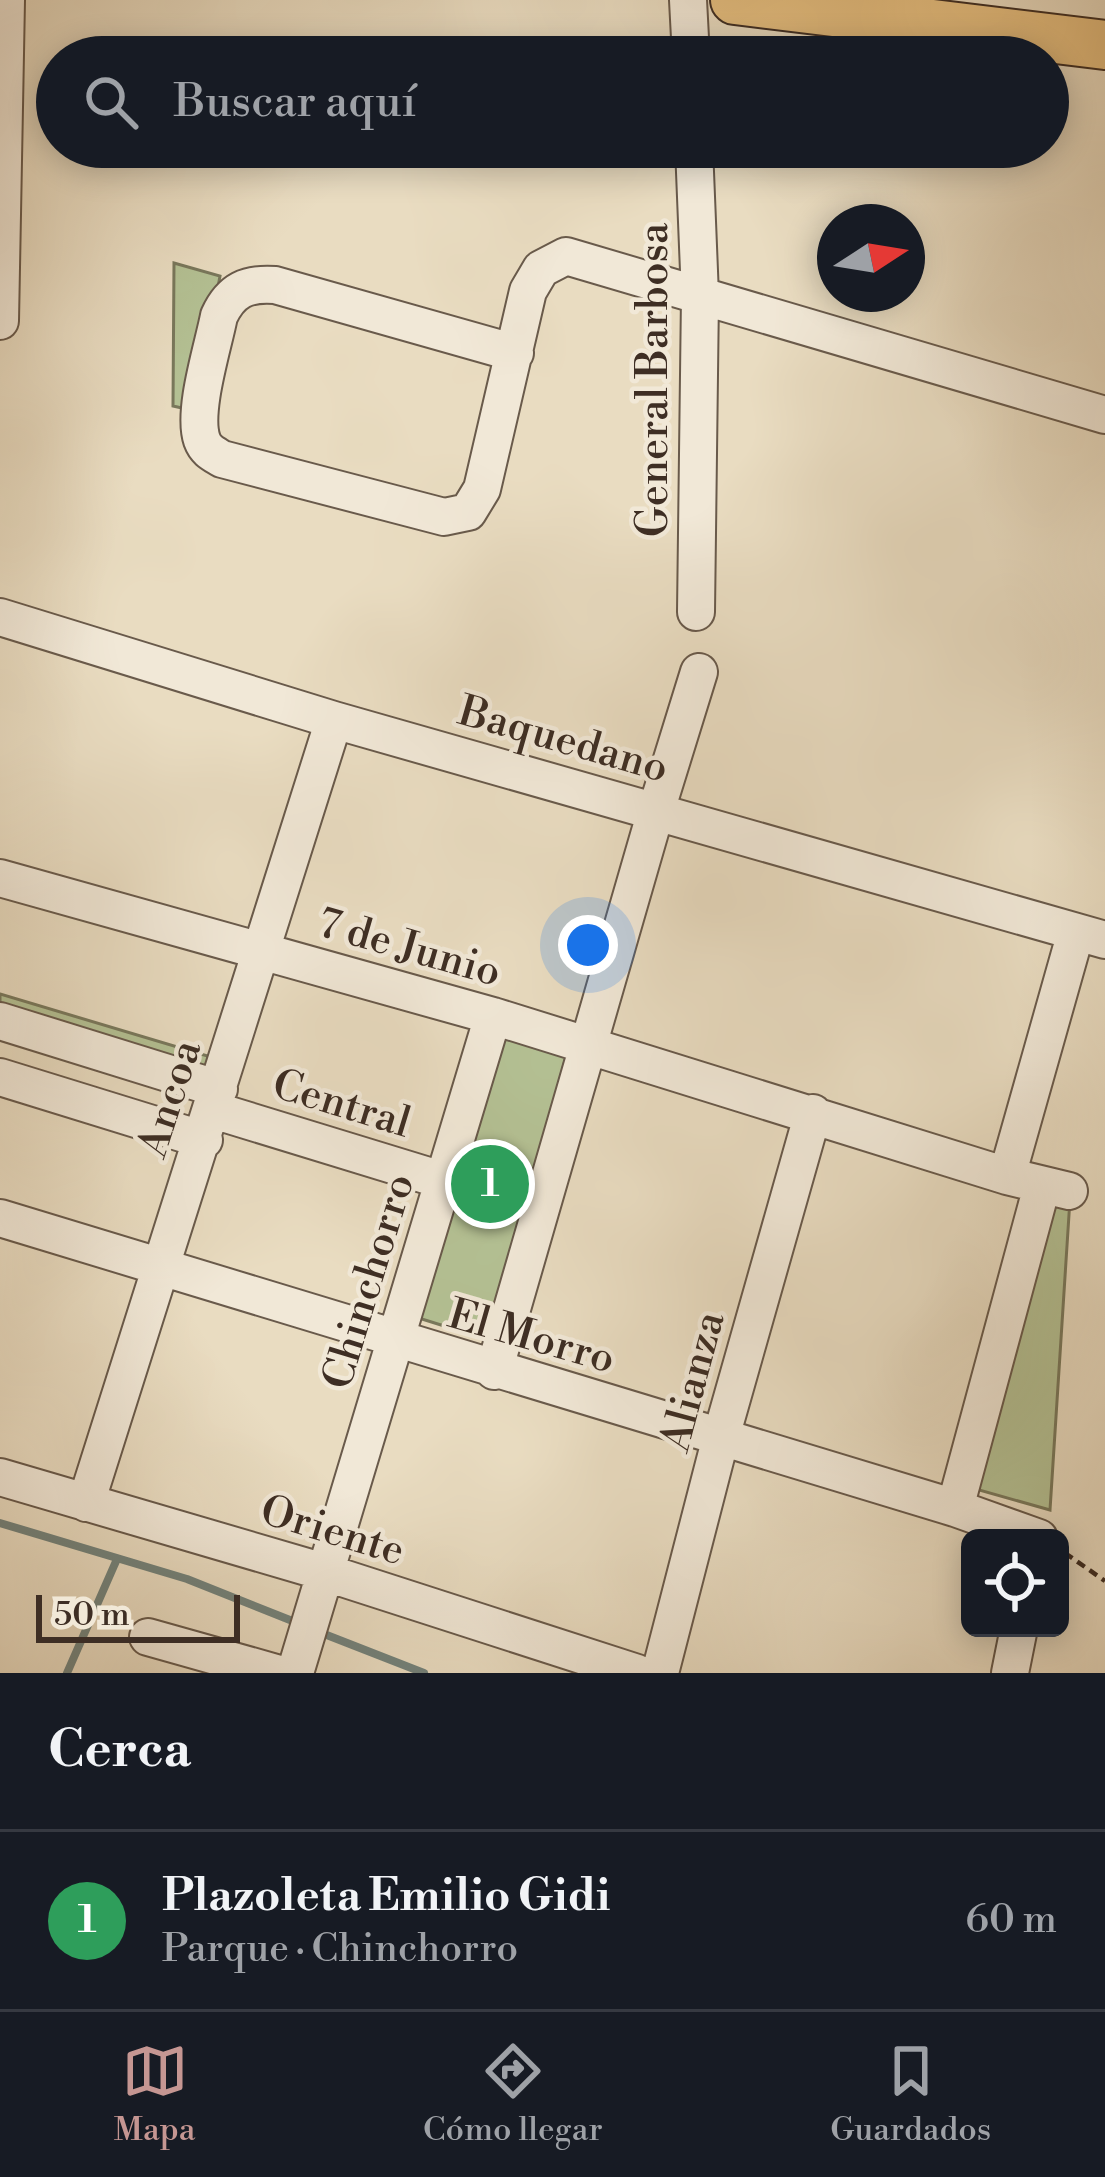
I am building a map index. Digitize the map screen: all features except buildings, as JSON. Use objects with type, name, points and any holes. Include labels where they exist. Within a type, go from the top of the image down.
[{"type":"main road","points":[[735,0],[1031,36]]},
{"type":"main road","points":[[1069,41],[1105,45]]},
{"type":"street","points":[[0,321],[6,0]]},
{"type":"street","points":[[688,0],[690,36]]},
{"type":"street","name":"General Barbosa","points":[[695,168],[700,296],[696,612]]},
{"type":"street","points":[[515,352],[275,285],[240,287],[219,316],[199,420],[201,438],[208,451],[223,459],[444,518],[468,512],[482,489],[515,352],[528,291],[541,269],[566,256],[1105,416]]},
{"type":"street","name":"Baquedano","points":[[0,616],[334,719],[1090,936]]},
{"type":"street","points":[[494,1371],[699,673]]},
{"type":"street","name":"Ancoa","points":[[86,1504],[334,719]]},
{"type":"street","name":"7 de Junio","points":[[0,878],[493,1016],[1040,1184]]},
{"type":"street","points":[[955,1508],[1040,1184],[1090,936]]},
{"type":"street","name":"Chinchorro","points":[[290,1668],[324,1572],[493,1016]]},
{"type":"street","name":"Central","points":[[0,1022],[212,1113]]},
{"type":"street","name":"Central","points":[[0,1077],[212,1113],[445,1181]]},
{"type":"street","name":"Alianza","points":[[660,1673],[721,1436],[813,1113]]},
{"type":"street","name":"El Morro","points":[[0,1218],[1012,1529]]},
{"type":"street","name":"Oriente","points":[[0,1477],[324,1572],[638,1673]]},
{"type":"street","points":[[148,1636],[290,1668]]},
{"type":"street","points":[[1010,1673],[1016,1637]]},
{"type":"path","points":[[1069,1555],[1105,1581]]},
{"type":"green space","points":[[174,263],[220,276],[195,411],[173,406]]},
{"type":"green space","points":[[0,994],[221,1060],[210,1095],[0,1034]]},
{"type":"green space","points":[[495,1031],[567,1053],[489,1340],[409,1315]]},
{"type":"green space","points":[[1045,1194],[1070,1199],[1050,1510],[958,1484]]},
{"type":"waterway","points":[[0,1523],[187,1579],[300,1624]]},
{"type":"waterway","points":[[67,1673],[117,1559]]},
{"type":"waterway","points":[[319,1632],[424,1673]]},
{"type":"place","name":"Plazoleta Emilio Gidi","points":[[490,1184]]}]
